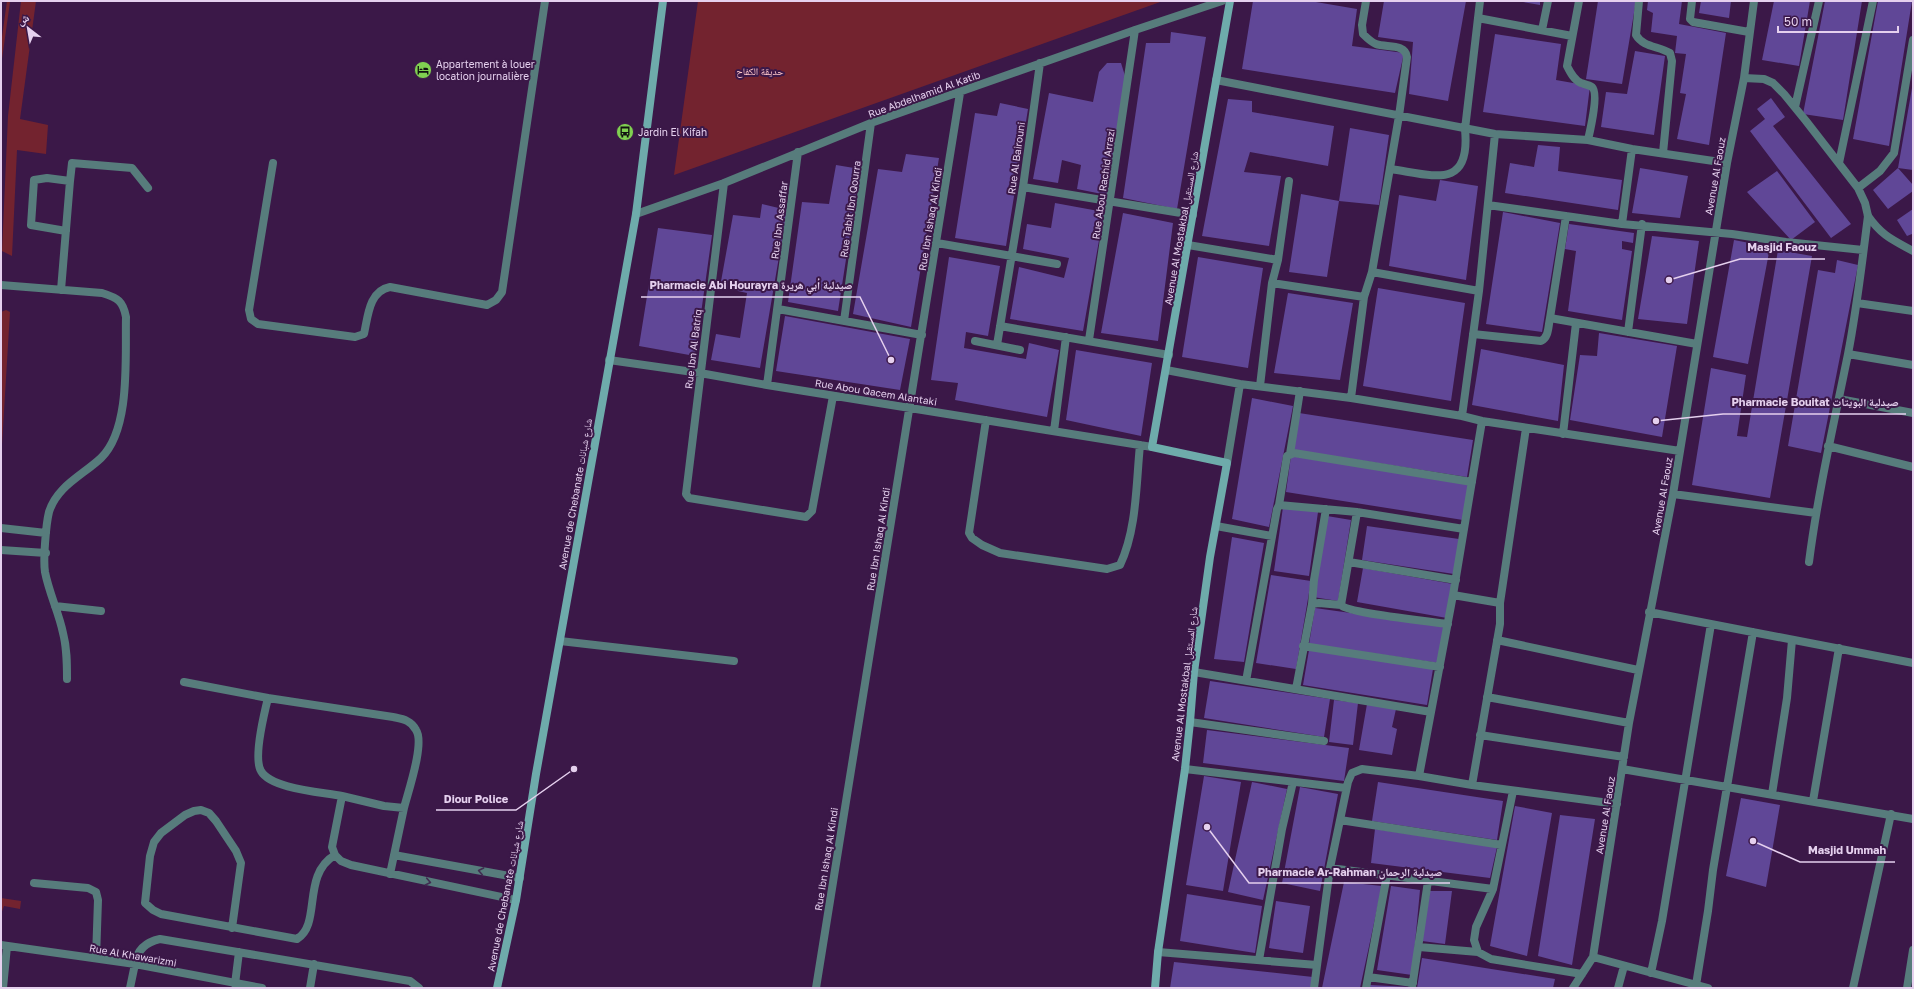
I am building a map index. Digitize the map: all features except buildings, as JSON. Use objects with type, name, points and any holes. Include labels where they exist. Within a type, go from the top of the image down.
[{"type":"street","points":[[273,163],[249,310],[250,319],[258,324],[355,337],[364,334],[374,296],[382,289],[390,287],[487,305],[496,300],[502,292],[545,1]]},
{"type":"street","name":"Rue Abdelhamid Al Katib","points":[[636,214],[724,183],[872,123],[960,93],[1040,63],[1222,1]]},
{"type":"street","name":"Avenue Al Mostakbal شارع المستقبل","points":[[1152,447],[1230,1]]},
{"type":"street","points":[[1351,398],[1364,297],[1372,272],[1399,116],[1406,52],[1403,49],[1376,44],[1363,34],[1363,1]]},
{"type":"street","points":[[1390,169],[1436,176],[1452,173],[1464,160],[1467,145],[1465,129],[1480,1]]},
{"type":"street","points":[[1542,30],[1548,1]]},
{"type":"street","points":[[1579,1],[1567,66],[1575,79],[1592,87],[1595,93],[1588,140]]},
{"type":"street","points":[[1640,1],[1636,35],[1644,44],[1661,48],[1670,53],[1672,62],[1663,152]]},
{"type":"street","points":[[1692,1],[1690,19],[1692,22],[1750,32]]},
{"type":"street","name":"Avenue Al Faouz","points":[[1573,988],[1593,957],[1629,723],[1649,612],[1673,494],[1715,233],[1744,78],[1754,1]]},
{"type":"street","points":[[1795,107],[1819,1]]},
{"type":"street","points":[[1839,164],[1873,1]]},
{"type":"street","name":"Avenue de Chebanate شارع شبانات","points":[[497,988],[520,878],[609,360],[636,214],[663,2]]},
{"type":"street","points":[[1478,18],[1572,36]]},
{"type":"street","name":"Rue Abou Rachid Arrazi","points":[[1089,340],[1135,30]]},
{"type":"street","points":[[1858,188],[1880,171],[1894,153],[1913,40]]},
{"type":"street","name":"Rue Al Bairouni","points":[[997,345],[1023,187],[1040,63]]},
{"type":"street","points":[[1744,78],[1764,79],[1773,83],[1795,107],[1858,188],[1865,203],[1868,216],[1857,303],[1839,399],[1828,446],[1809,562]]},
{"type":"street","points":[[1216,80],[1495,134],[1588,140],[1632,149],[1663,152],[1727,163]]},
{"type":"street","name":"Rue Ibn Ishaq Al Kindi","points":[[816,988],[960,93]]},
{"type":"street","name":"Rue Tabit Ibn Qourra","points":[[844,321],[872,123]]},
{"type":"street","points":[[1462,416],[1479,291],[1495,134]]},
{"type":"street","points":[[1622,224],[1632,149]]},
{"type":"street","name":"Rue Ibn Assaffar","points":[[766,385],[778,309],[798,152]]},
{"type":"street","points":[[61,290],[72,164],[132,168],[148,188]]},
{"type":"street","points":[[66,231],[31,225],[34,180],[47,178],[70,181]]},
{"type":"street","points":[[1260,386],[1272,284],[1278,260],[1289,181]]},
{"type":"street","name":"Rue Ibn Al Batriq","points":[[724,183],[686,494],[689,498],[806,517],[810,515],[812,511],[833,396]]},
{"type":"street","points":[[1023,187],[1193,215]]},
{"type":"street","points":[[1488,205],[1622,224],[1642,224],[1863,250]]},
{"type":"street","points":[[1473,334],[1541,341],[1547,335],[1566,216]]},
{"type":"street","points":[[1868,216],[1885,236],[1913,251]]},
{"type":"street","points":[[1628,332],[1642,224]]},
{"type":"street","points":[[937,243],[1057,264]]},
{"type":"street","points":[[1188,245],[1278,260]]},
{"type":"street","points":[[1372,272],[1479,291]]},
{"type":"street","points":[[1272,284],[1364,297]]},
{"type":"street","points":[[1,285],[102,293],[113,296],[123,305],[126,317],[123,406],[119,426],[113,442],[101,457],[69,482],[57,497],[49,511],[46,533],[45,571],[63,632],[66,651],[67,678]]},
{"type":"street","points":[[1857,303],[1913,311]]},
{"type":"street","points":[[778,309],[922,335]]},
{"type":"street","points":[[1550,318],[1697,344]]},
{"type":"street","points":[[1563,434],[1576,323]]},
{"type":"street","points":[[1000,326],[1089,340],[1169,355]]},
{"type":"street","points":[[1054,431],[1066,337]]},
{"type":"street","points":[[975,341],[1020,350]]},
{"type":"street","points":[[1848,354],[1913,365]]},
{"type":"street","name":"Rue Abou Qacem Alantaki","points":[[609,360],[700,373],[833,396],[1140,445]]},
{"type":"street","points":[[1166,370],[1240,384],[1351,398],[1462,416],[1482,421],[1680,451]]},
{"type":"street","name":"Avenue Al Mostakbal شارع المستقبل","points":[[1155,988],[1158,952],[1190,722],[1194,672],[1216,526],[1240,384]]},
{"type":"street","points":[[1246,681],[1287,456],[1290,454],[1300,391]]},
{"type":"street","points":[[1839,399],[1913,413]]},
{"type":"street","points":[[986,420],[969,533],[972,538],[982,545],[1000,553],[1107,569],[1120,565],[1127,550],[1132,526],[1140,445],[1227,463]]},
{"type":"street","points":[[1418,776],[1454,595],[1482,421]]},
{"type":"street","points":[[1472,785],[1500,624],[1500,603],[1526,428]]},
{"type":"street","points":[[1828,446],[1913,467]]},
{"type":"street","points":[[1290,454],[1314,456],[1472,482]]},
{"type":"street","points":[[1673,494],[1816,513]]},
{"type":"street","points":[[1279,505],[1357,512],[1464,529]]},
{"type":"street","points":[[1296,689],[1312,604],[1315,573],[1326,509]]},
{"type":"street","points":[[1341,605],[1357,512]]},
{"type":"street","points":[[1216,526],[1272,536]]},
{"type":"street","points":[[1,528],[46,533]]},
{"type":"street","points":[[1,550],[46,553]]},
{"type":"street","points":[[1349,562],[1456,580]]},
{"type":"street","points":[[1454,595],[1500,603]]},
{"type":"street","points":[[1312,604],[1319,603],[1341,605],[1344,608],[1364,612],[1448,624]]},
{"type":"street","points":[[55,606],[101,611]]},
{"type":"street","points":[[1649,612],[1913,663]]},
{"type":"street","points":[[1651,973],[1662,921],[1711,624]]},
{"type":"street","points":[[1696,985],[1753,632]]},
{"type":"street","points":[[1497,640],[1638,670]]},
{"type":"street","points":[[1772,794],[1787,698],[1792,640]]},
{"type":"street","points":[[560,641],[734,661]]},
{"type":"street","points":[[1303,646],[1440,668]]},
{"type":"street","points":[[1813,801],[1839,648]]},
{"type":"street","points":[[1194,672],[1431,712]]},
{"type":"street","points":[[184,682],[268,698],[393,717],[406,720],[413,725],[418,731],[419,743],[390,874]]},
{"type":"street","points":[[1487,697],[1629,723]]},
{"type":"street","points":[[268,698],[262,721],[258,762],[260,771],[266,778],[282,785],[342,796],[384,806],[404,808]]},
{"type":"street","points":[[1190,722],[1324,741]]},
{"type":"street","points":[[1480,735],[1624,757]]},
{"type":"street","points":[[1184,769],[1346,788]]},
{"type":"street","points":[[1622,769],[1891,814],[1913,819]]},
{"type":"street","points":[[1314,988],[1330,868],[1349,776],[1357,770],[1418,776],[1513,791],[1617,804]]},
{"type":"street","points":[[1259,960],[1282,829],[1293,782]]},
{"type":"street","points":[[1478,952],[1474,940],[1476,927],[1493,890],[1513,791]]},
{"type":"street","points":[[342,796],[332,847],[335,855],[341,861],[351,865],[390,874],[516,900]]},
{"type":"street","points":[[232,928],[241,863],[236,851],[209,813],[194,811],[171,824],[154,842],[150,856],[145,903],[153,910],[161,914],[232,928],[297,939],[302,936],[308,923],[319,870],[327,860],[335,855]]},
{"type":"street","points":[[1853,988],[1891,814]]},
{"type":"street","points":[[1340,820],[1502,845]]},
{"type":"street","points":[[394,855],[520,878]]},
{"type":"street","points":[[1330,868],[1493,890]]},
{"type":"street","points":[[1366,988],[1387,875]]},
{"type":"street","points":[[1368,977],[1412,986],[1428,881]]},
{"type":"street","points":[[34,883],[88,888],[96,892],[98,900],[96,958]]},
{"type":"street","points":[[130,988],[135,964],[141,948],[146,944],[160,939],[410,981],[419,988]]},
{"type":"street","points":[[3,988],[4,945]]},
{"type":"street","name":"Rue Al Khawarizmi","points":[[4,945],[135,964],[234,986],[262,988]]},
{"type":"street","points":[[1419,947],[1478,952],[1491,959],[1582,974]]},
{"type":"street","points":[[1907,988],[1913,950]]},
{"type":"street","points":[[234,986],[239,952]]},
{"type":"street","points":[[1158,952],[1317,965]]},
{"type":"street","points":[[1593,957],[1708,988]]},
{"type":"street","points":[[310,988],[314,964]]},
{"type":"street","points":[[1618,988],[1624,966]]},
{"type":"green space","points":[[7,1],[10,2],[1,66],[1,44]]},
{"type":"green space","points":[[21,1],[36,1],[20,119],[48,125],[46,154],[17,150],[12,256],[2,251],[8,116]]},
{"type":"green space","name":"حديقة الكفاح","points":[[698,1],[1163,1],[674,175]]},
{"type":"green space","points":[[6,310],[10,312],[1,461],[1,312]]},
{"type":"green space","points":[[1,898],[21,901],[20,909],[4,906],[1,914]]},
{"type":"place","name":"Appartement à louer location journalière","points":[[423,70]]},
{"type":"place","name":"Jardin El Kifah","points":[[625,132]]},
{"type":"place","name":"Masjid Faouz","points":[[1669,280]]},
{"type":"place","name":"Pharmacie Abi Hourayra صيدلية أبي هريرة","points":[[891,360]]},
{"type":"place","name":"Pharmacie Bouitat صيدلية البويتات","points":[[1656,421]]},
{"type":"place","name":"Diour Police","points":[[574,769]]},
{"type":"place","name":"Pharmacie Ar-Rahman صيدلية الرحمان","points":[[1207,827]]},
{"type":"place","name":"Masjid Ummah","points":[[1753,841]]}]
